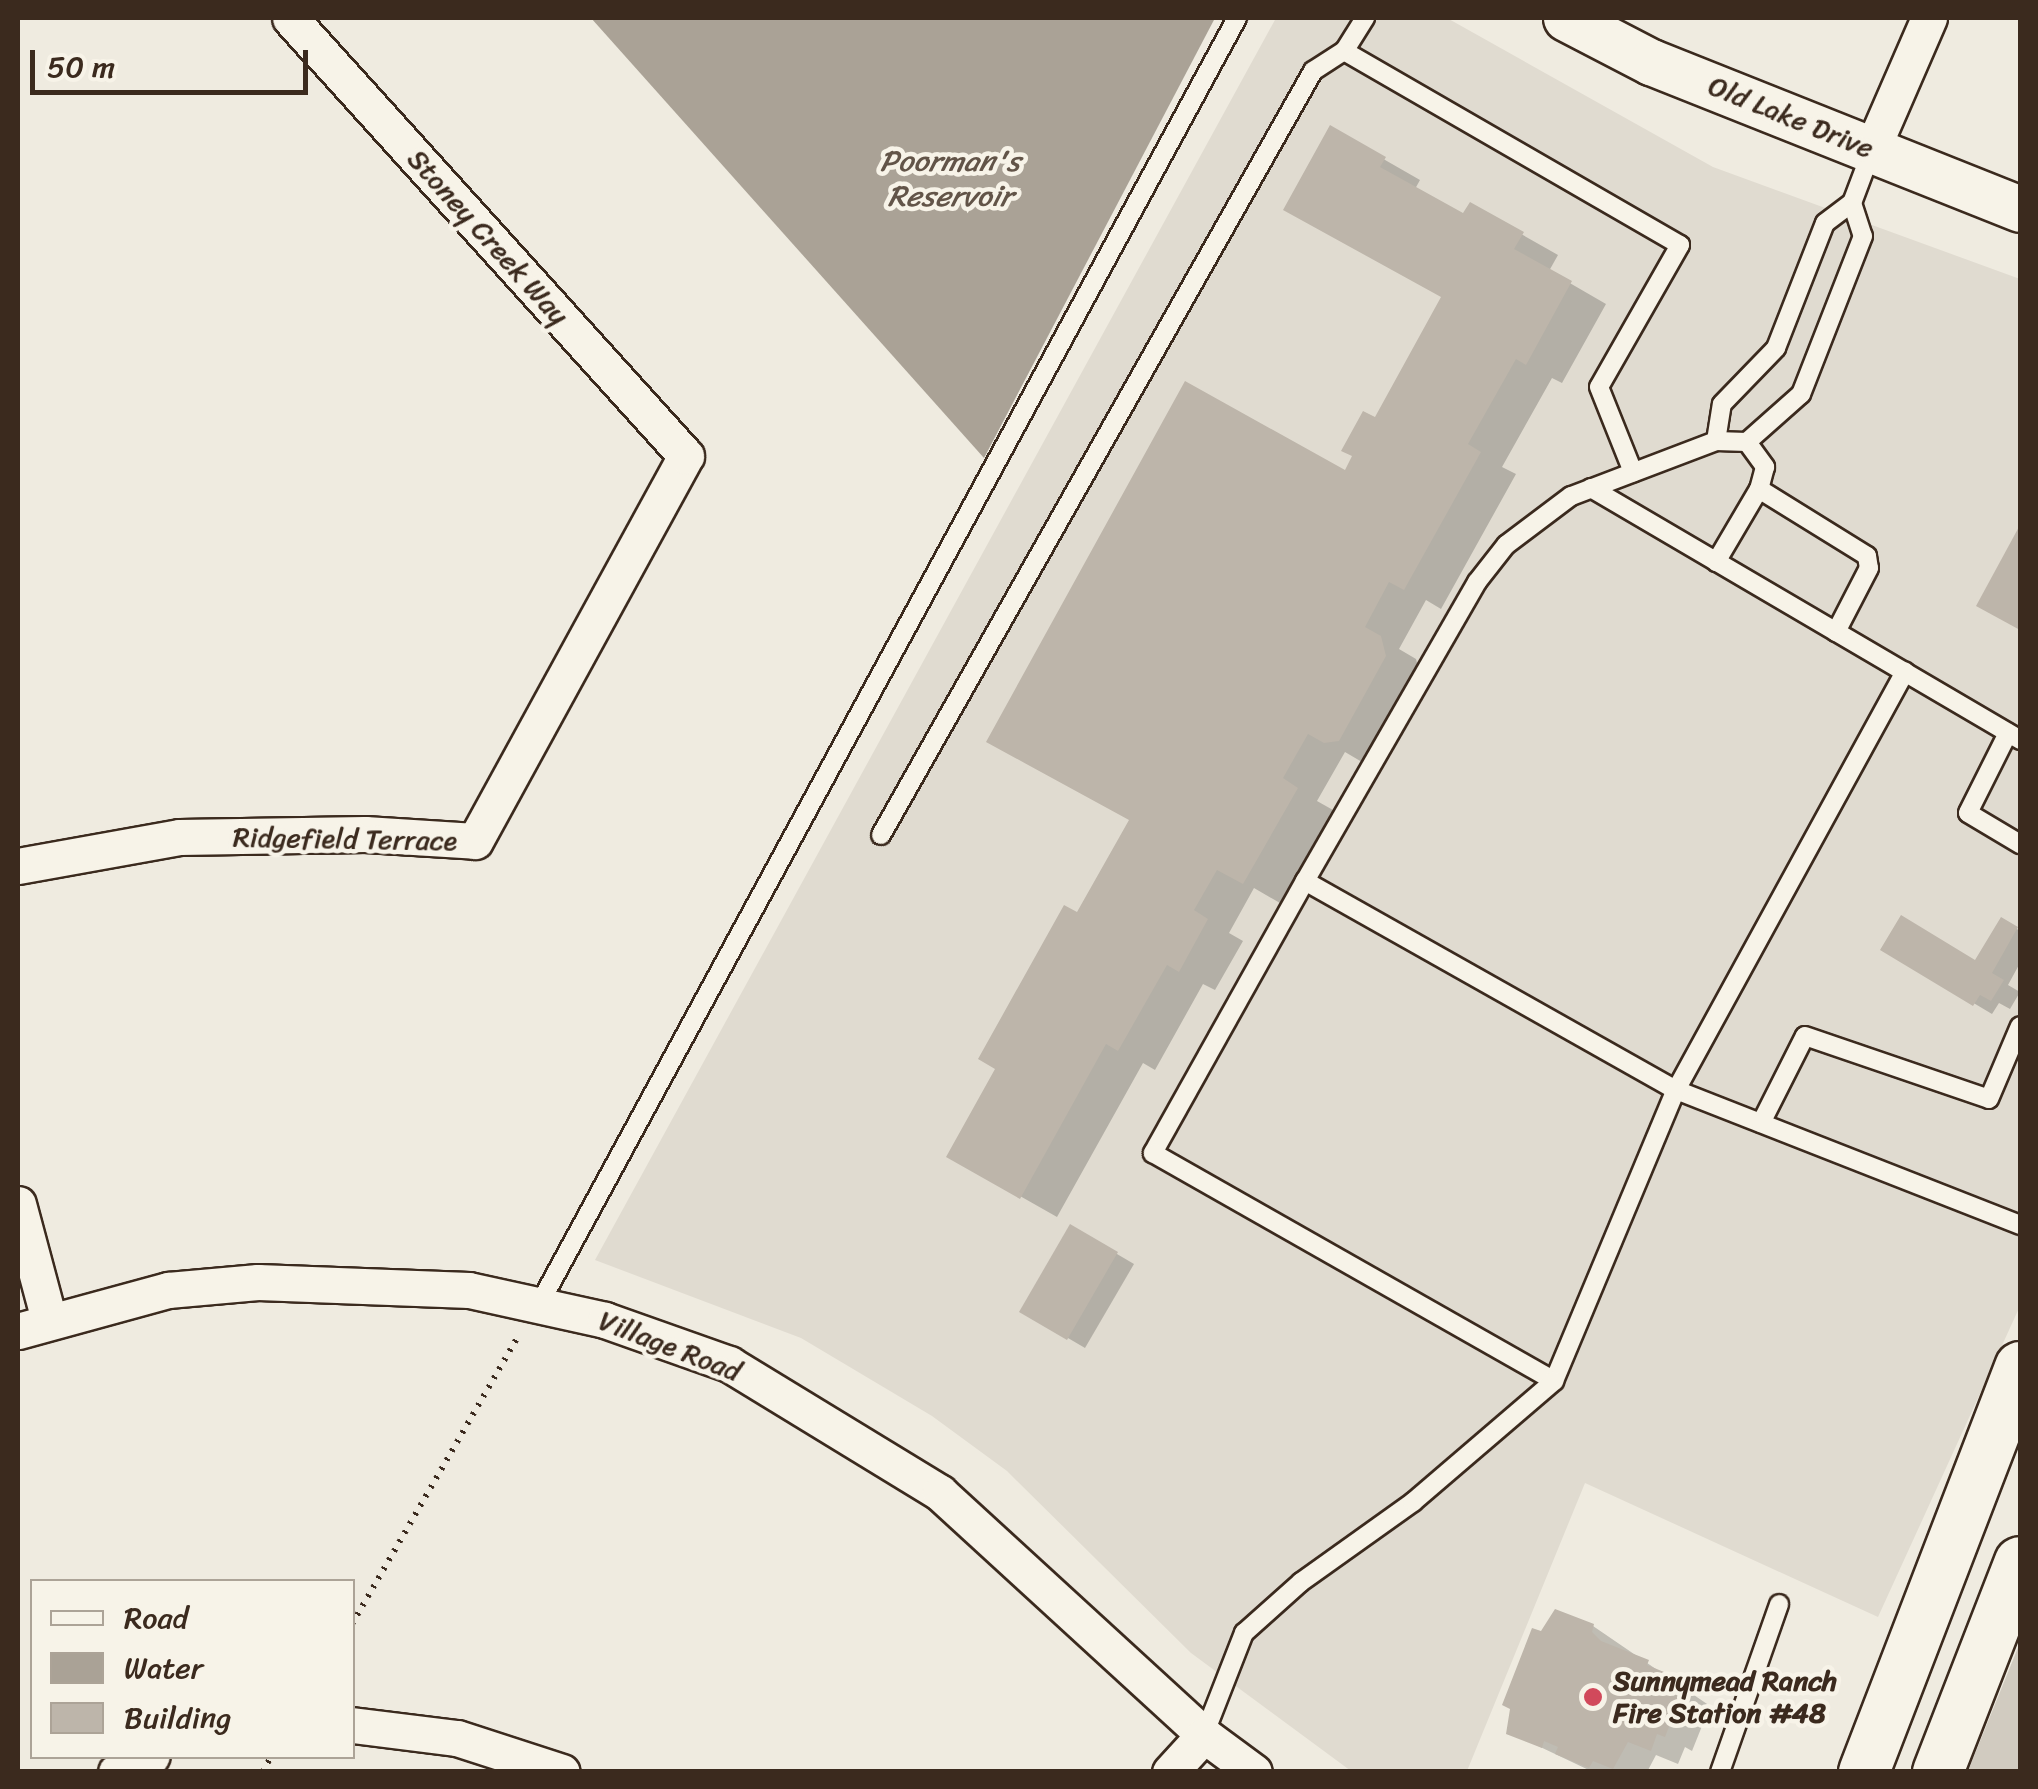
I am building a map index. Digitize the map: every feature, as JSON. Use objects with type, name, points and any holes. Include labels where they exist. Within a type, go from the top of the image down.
[{"type":"main road","points":[[1864,1772],[2020,1367]]},
{"type":"main road","points":[[1938,1772],[2020,1562]]},
{"type":"street","name":"Stoney Creek Way","points":[[290,18],[686,456]]},
{"type":"street","name":"Old Lake Drive","points":[[1566,18],[1651,62],[2020,209]]},
{"type":"street","points":[[1872,149],[1929,18]]},
{"type":"street","name":"Ridgefield Terrace","points":[[18,866],[179,836],[365,834],[476,842],[686,456]]},
{"type":"street","points":[[18,1204],[33,1326]]},
{"type":"street","name":"Village Road","points":[[33,1326],[168,1290],[258,1282],[469,1290],[542,1301],[730,1364],[856,1436],[940,1493],[1204,1735],[1254,1772]]},
{"type":"street","points":[[355,1725],[457,1738],[562,1772]]},
{"type":"street","points":[[1170,1772],[1204,1735]]},
{"type":"street","points":[[116,1772],[145,1759]]},
{"type":"lane","points":[[542,1301],[1237,18]]},
{"type":"lane","points":[[881,835],[1313,71],[1344,50],[1365,18]]},
{"type":"lane","points":[[1344,50],[1680,246],[1599,387],[1633,472]]},
{"type":"lane","points":[[1716,441],[1722,404],[1776,348],[1826,222],[1852,203],[1872,149]]},
{"type":"lane","points":[[1554,1381],[1153,1153],[1476,582],[1539,514],[1591,488],[1716,441],[1747,442],[1801,394],[1863,236],[1852,203]]},
{"type":"lane","points":[[1716,562],[1759,489],[1764,467],[1747,442]]},
{"type":"lane","points":[[1591,488],[2014,736],[1968,814],[2020,844]]},
{"type":"lane","points":[[1759,489],[1867,556],[1870,568],[1836,632]]},
{"type":"lane","points":[[1204,1735],[1244,1633],[1301,1582],[1413,1502],[1554,1381],[1676,1090],[1905,672]]},
{"type":"lane","points":[[1305,881],[1676,1090],[2020,1225]]},
{"type":"lane","points":[[1761,1123],[1805,1036],[1989,1099],[2020,1026]]},
{"type":"lane","points":[[1720,1772],[1780,1604]]},
{"type":"path","points":[[355,1619],[542,1301]]},
{"type":"shaded area","points":[[1276,18],[1447,18],[1713,167],[2020,279],[2020,1306],[1878,1617],[1585,1483],[1467,1771],[1351,1771],[1191,1653],[1007,1471],[932,1416],[801,1338],[595,1260]]},
{"type":"shaded area","points":[[2020,1642],[2020,1771],[1968,1771],[2019,1645]]},
{"type":"water","name":"Poorman's Reservoir","points":[[591,18],[1215,18],[984,458]]},
{"type":"building","points":[[1330,125],[1386,157],[1380,167],[1463,213],[1470,202],[1524,232],[1514,249],[1572,281],[1526,365],[1516,359],[1468,444],[1481,452],[1404,590],[1389,582],[1365,627],[1381,636],[1386,656],[1339,741],[1324,743],[1308,734],[1283,778],[1298,788],[1243,884],[1217,870],[1194,910],[1208,919],[1179,972],[1167,965],[1118,1051],[1106,1044],[1020,1199],[946,1157],[995,1069],[978,1059],[1064,905],[1077,912],[1129,820],[986,742],[1185,381],[1345,470],[1352,456],[1341,451],[1363,411],[1375,417],[1441,297],[1283,210]]},
{"type":"building","points":[[2020,525],[2020,630],[1976,606]]},
{"type":"building","points":[[1901,915],[1975,960],[2001,917],[2018,927],[1992,973],[2004,980],[1991,1001],[1980,995],[1973,1006],[1880,950]]},
{"type":"building","points":[[1070,1224],[1118,1252],[1067,1340],[1019,1312]]},
{"type":"building","name":"Sunnymead Ranch Fire Station #48","points":[[1555,1609],[1594,1624],[1592,1632],[1601,1641],[1649,1660],[1647,1665],[1664,1672],[1662,1680],[1684,1688],[1665,1737],[1657,1734],[1651,1751],[1628,1742],[1613,1769],[1593,1761],[1589,1768],[1555,1754],[1558,1747],[1544,1741],[1542,1748],[1506,1734],[1510,1709],[1502,1705],[1532,1628],[1541,1631]]},
{"type":"place","name":"Sunnymead Ranch Fire Station #48","points":[[1593,1697]]}]
